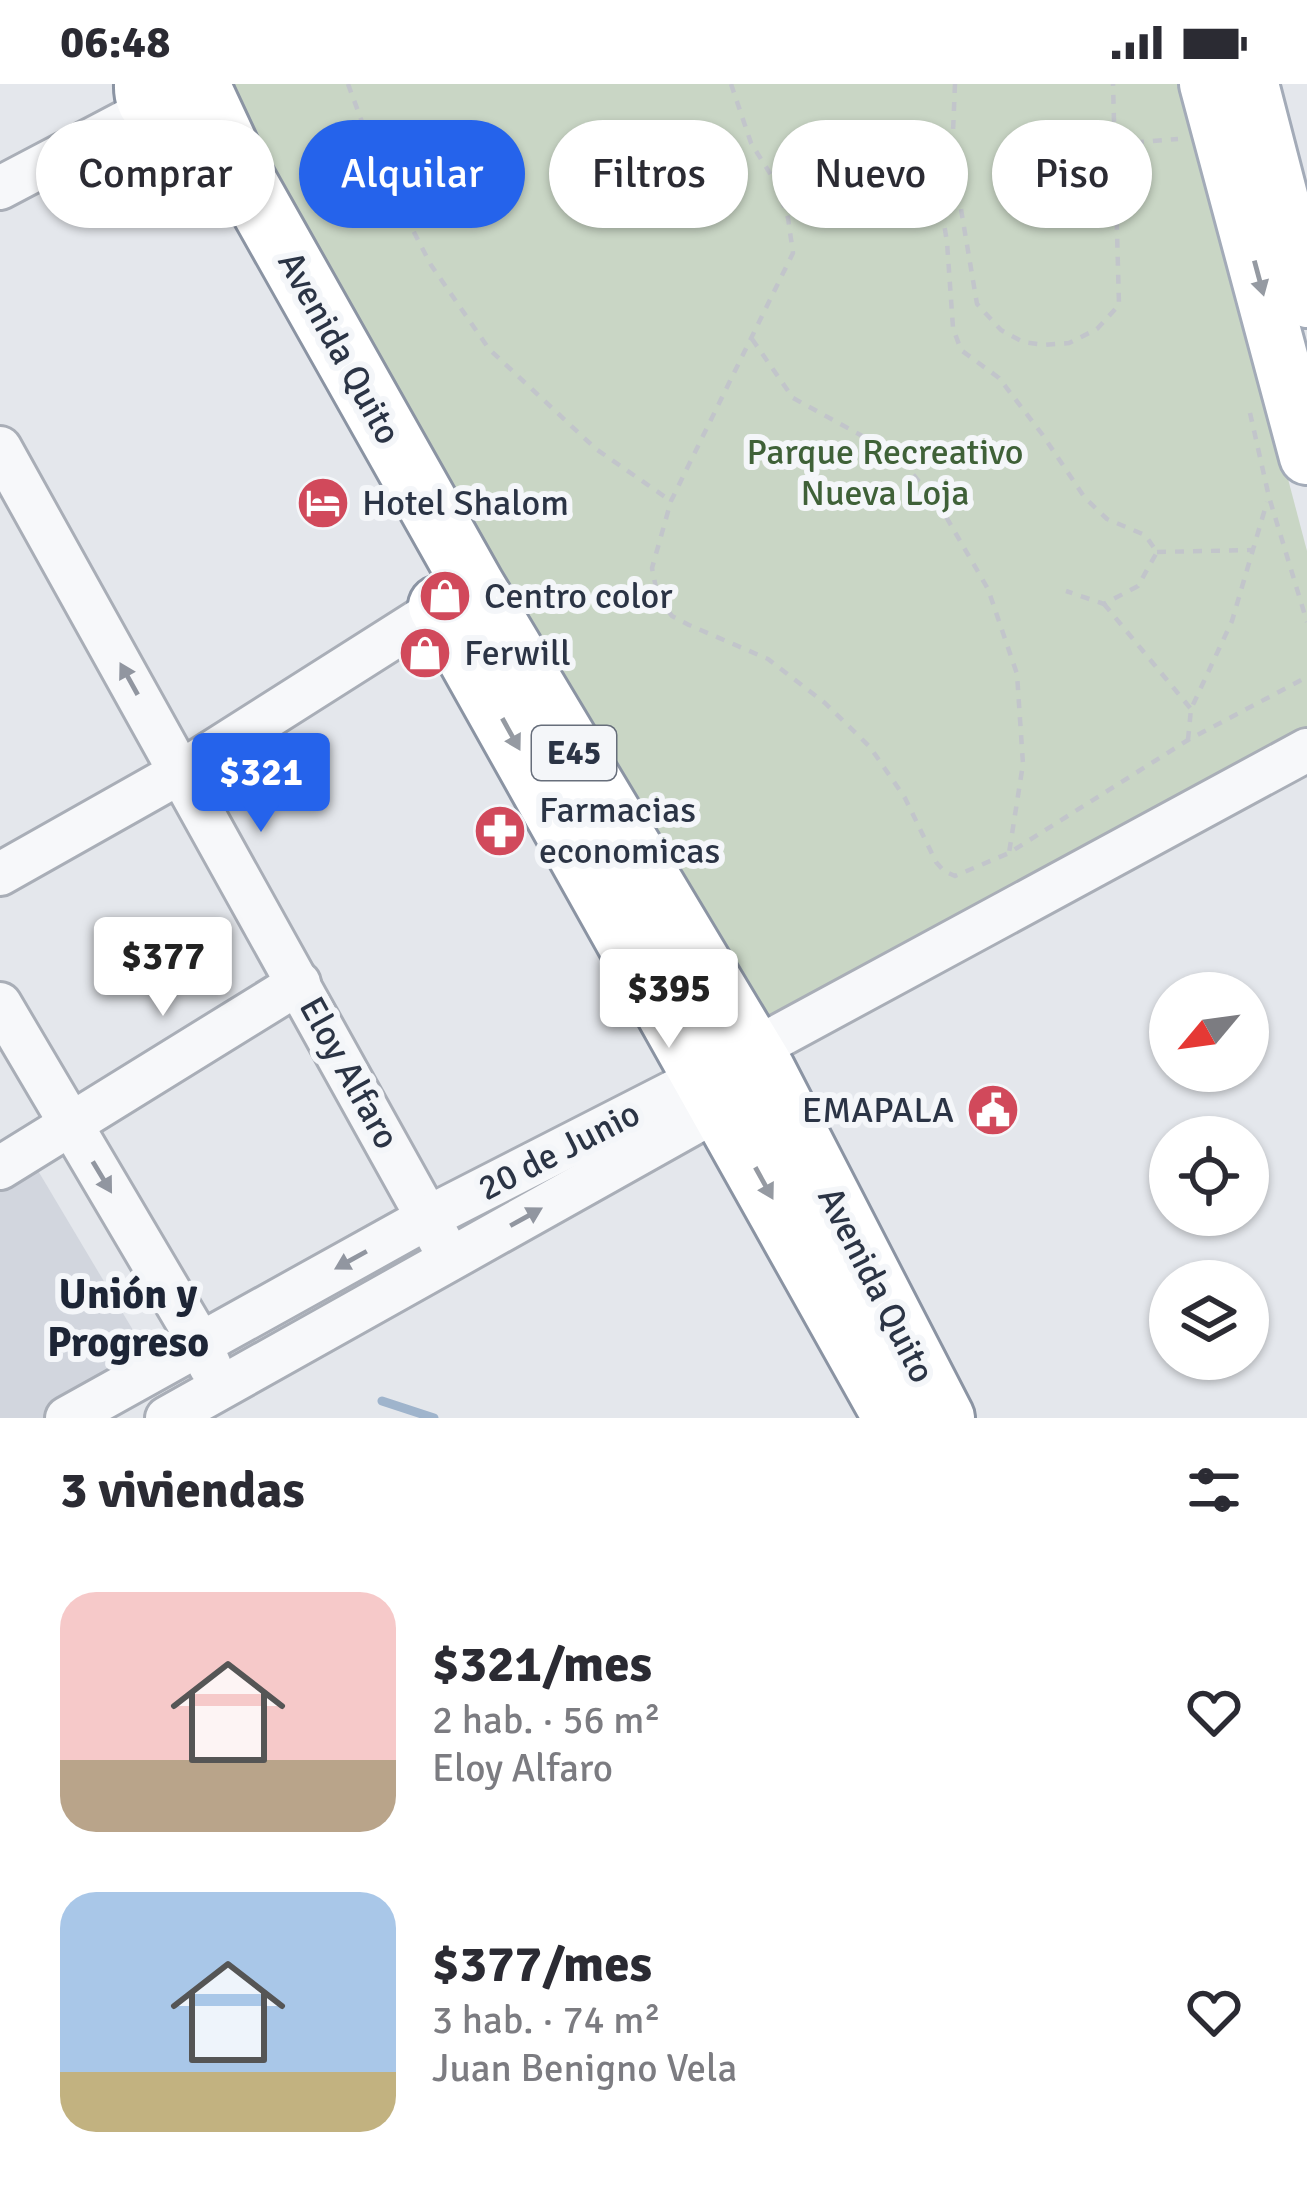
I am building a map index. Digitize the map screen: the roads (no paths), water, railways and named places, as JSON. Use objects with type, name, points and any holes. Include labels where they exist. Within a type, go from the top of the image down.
[{"type":"highway","name":"Avenida Quito","points":[[165,93],[736,1076],[944,1418]]},
{"type":"highway","name":"Avenida Quito","points":[[736,1076],[894,1418]]},
{"type":"main road","points":[[1207,84],[1307,457]]},
{"type":"main road","points":[[1251,84],[1307,300]]},
{"type":"street","points":[[0,188],[165,93]]},
{"type":"street","name":"Eloy Alfaro","points":[[0,448],[450,1259]]},
{"type":"street","points":[[0,874],[181,772],[457,597]]},
{"type":"street","name":"20 de Junio","points":[[167,1418],[450,1259],[736,1076],[1307,750]]},
{"type":"street","name":"20 de Junio","points":[[68,1418],[429,1217],[736,1076],[1307,775]]},
{"type":"street","points":[[0,1168],[299,983]]},
{"type":"street","points":[[0,1004],[200,1343],[220,1388]]},
{"type":"waterway","points":[[382,1401],[434,1418]]},
{"type":"place","name":"Hotel Shalom","points":[[323,503]]},
{"type":"place","name":"Centro color","points":[[445,596]]},
{"type":"place","name":"Ferwill","points":[[425,653]]},
{"type":"place","name":"Farmacias economicas","points":[[500,831]]},
{"type":"place","name":"EMAPALA","points":[[993,1110]]},
{"type":"district","name":"Unión y Progreso","points":[[128,1318]]},
{"type":"park label","name":"Parque Recreativo Nueva Loja","points":[[885,472]]}]
